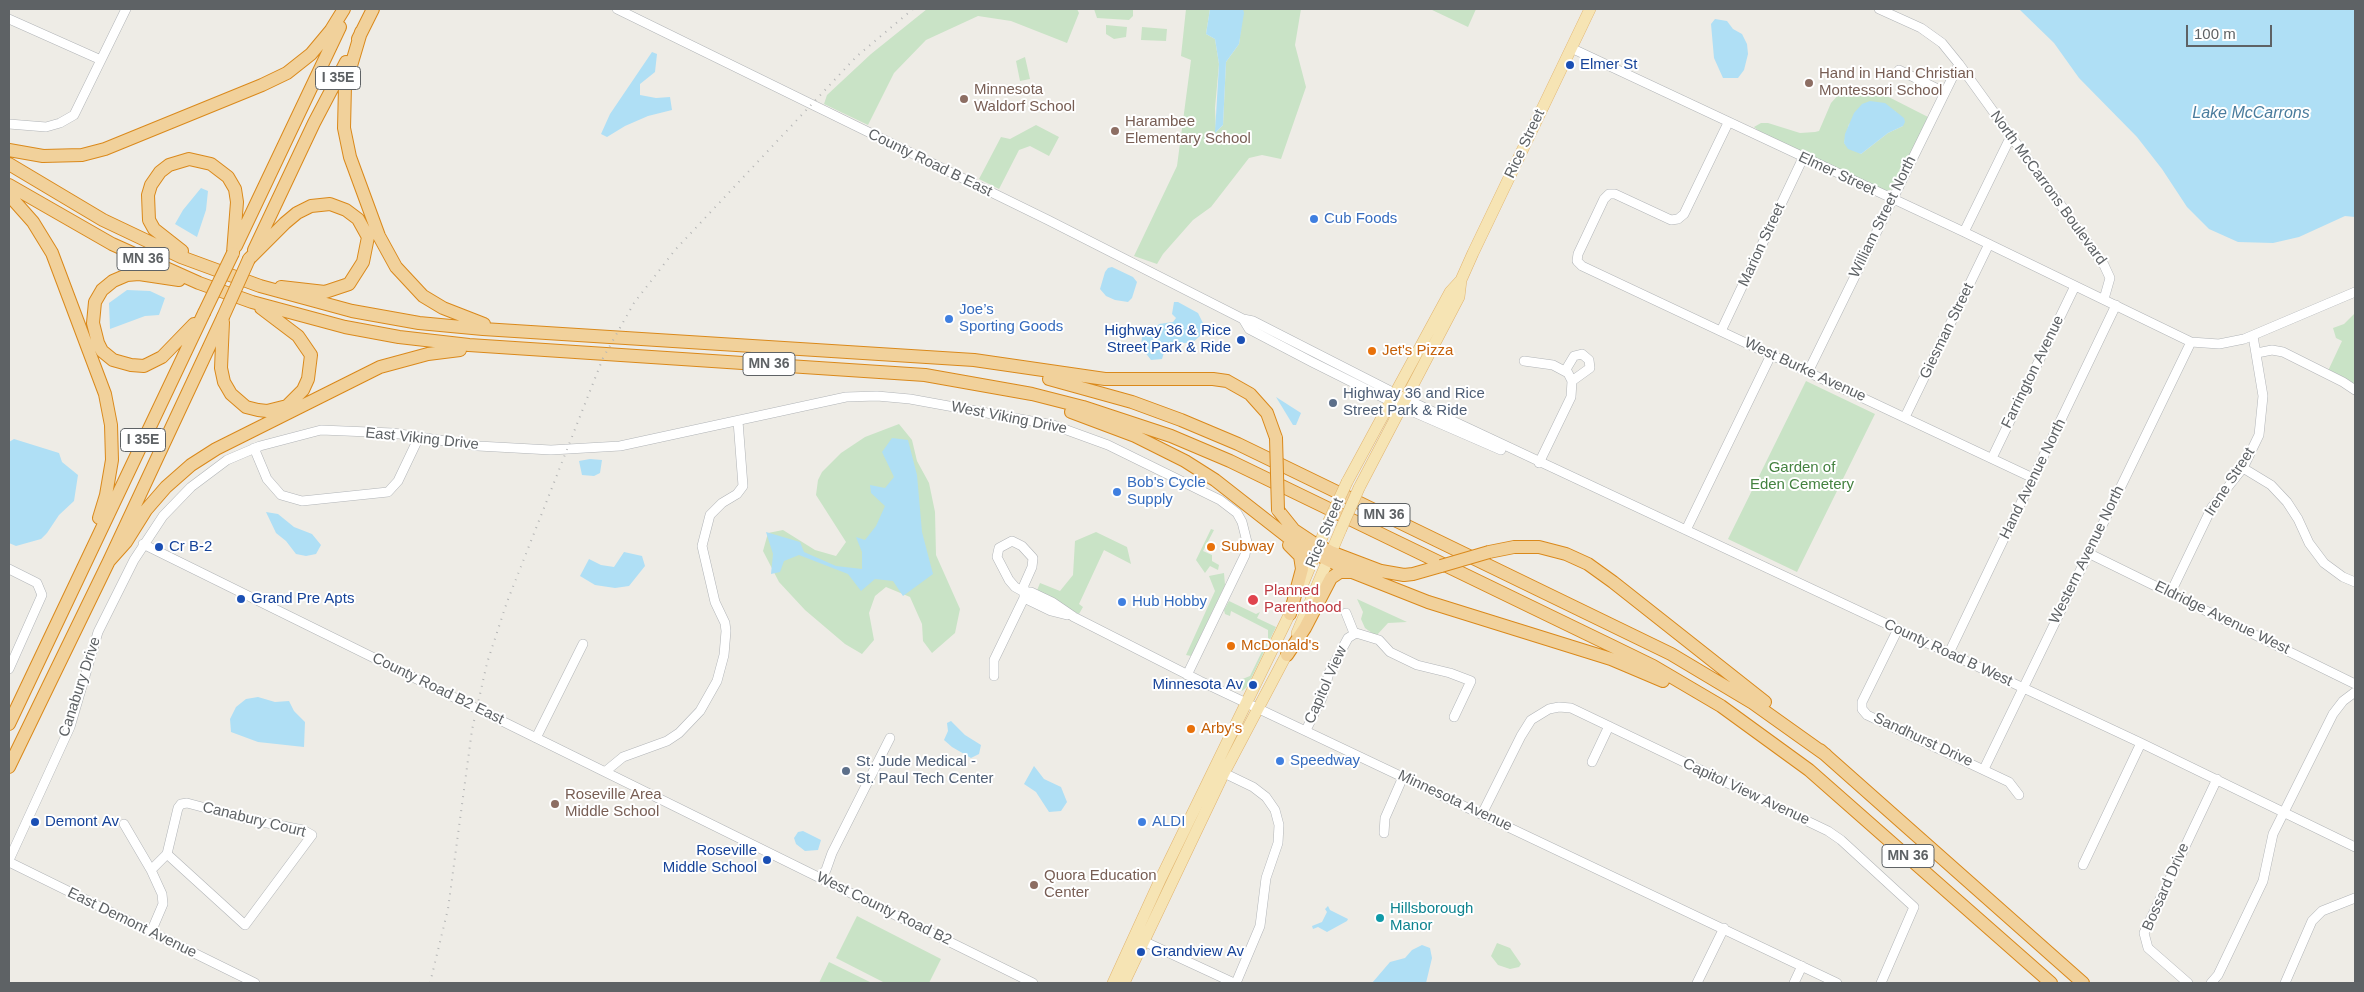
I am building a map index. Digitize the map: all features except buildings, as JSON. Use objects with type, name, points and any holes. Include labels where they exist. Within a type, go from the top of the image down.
[{"type":"highway","points":[[9,150],[44,156],[82,156],[105,149],[262,85],[287,73],[311,54],[344,9]]},
{"type":"highway","name":"I 35E","points":[[9,724],[349,9]]},
{"type":"highway","name":"I 35E","points":[[9,767],[109,561],[314,123],[373,9]]},
{"type":"highway","points":[[361,32],[345,86],[344,128],[350,157],[389,258],[413,286],[443,308],[485,324],[536,333]]},
{"type":"highway","points":[[212,269],[162,237],[149,220],[148,195],[151,185],[160,172],[178,161],[199,160],[211,164],[228,177],[235,189],[237,202],[233,251]]},
{"type":"highway","name":"MN 36","points":[[9,164],[110,224],[156,246],[212,269],[314,302],[409,321],[536,333],[909,357],[962,363],[1029,374],[1080,387],[1157,411],[1238,444],[1684,661],[1753,703],[1826,756],[2083,983]]},
{"type":"highway","name":"MN 36","points":[[9,185],[112,244],[199,283],[252,302],[345,326],[399,337],[460,344],[894,372],[996,387],[1083,407],[1144,426],[1230,461],[1653,666],[1721,706],[1762,734],[1835,791],[2051,983]]},
{"type":"highway","points":[[9,195],[33,222],[52,253],[100,379],[108,408],[112,443],[110,478],[102,512],[83,568]]},
{"type":"highway","points":[[251,257],[297,213],[311,206],[330,204],[346,210],[358,219],[368,237],[364,262],[349,284],[325,292],[260,286]]},
{"type":"highway","points":[[199,283],[139,274],[127,275],[113,280],[102,290],[95,302],[93,323],[102,351],[112,360],[144,366],[162,357],[204,313]]},
{"type":"highway","points":[[223,319],[221,368],[224,382],[231,394],[246,407],[258,410],[267,411],[287,406],[295,400],[305,385],[311,355],[298,336],[252,302]]},
{"type":"highway","points":[[109,561],[126,542],[156,498],[199,460],[216,449],[380,367],[412,357],[448,351],[541,350]]},
{"type":"highway","points":[[909,357],[974,360],[1105,379],[1190,377],[1226,382],[1250,394],[1260,403],[1267,414],[1276,438],[1278,510],[1294,530],[1317,550]]},
{"type":"highway","points":[[996,387],[1102,423],[1155,445],[1215,480],[1260,517],[1300,556],[1302,569],[1300,586],[1290,614]]},
{"type":"highway","points":[[1260,517],[1329,556],[1352,572],[1428,602],[1636,668],[1702,700],[1762,734]]},
{"type":"highway","points":[[1329,556],[1381,571],[1414,574],[1489,552],[1514,547],[1539,547],[1566,554],[1588,564],[1613,582],[1789,721],[1826,756]]},
{"type":"highway","points":[[1287,655],[1305,628],[1331,578],[1340,572],[1352,572]]},
{"type":"main road","name":"Rice Street","points":[[1113,983],[1139,939],[1224,774],[1328,523],[1347,482],[1450,292],[1461,280],[1590,9]]},
{"type":"main road","name":"Rice Street","points":[[1124,983],[1139,939],[1210,777],[1253,706],[1287,655],[1359,488],[1459,296],[1461,280]]},
{"type":"street","points":[[9,124],[42,127],[60,123],[74,115],[126,9]]},
{"type":"street","name":"County Road B East","points":[[617,9],[1048,220],[1243,319],[1253,321],[1404,403]]},
{"type":"street","name":"North McCarrons Boulevard","points":[[1879,9],[1921,28],[1942,43],[1959,64],[2104,265],[2110,278],[2104,299]]},
{"type":"street","points":[[9,19],[101,60]]},
{"type":"street","name":"Elmer Street","points":[[1571,48],[1892,200],[1964,232],[2116,306]]},
{"type":"street","name":"William Street North","points":[[1808,372],[1888,205],[1959,64]]},
{"type":"street","points":[[1899,70],[1944,92]]},
{"type":"street","name":"West Burke Avenue","points":[[1728,122],[1684,214],[1678,219],[1671,220],[1615,194],[1609,194],[1604,199],[1577,261],[1582,266],[2033,478]]},
{"type":"street","points":[[1964,232],[2011,136]]},
{"type":"street","name":"Marion Street","points":[[1721,331],[1803,158]]},
{"type":"street","name":"Giesman Street","points":[[1905,417],[1989,244]]},
{"type":"street","name":"Farrington Avenue","points":[[1992,458],[2075,286]]},
{"type":"street","points":[[2116,306],[2191,342],[2219,344],[2253,336],[2355,292]]},
{"type":"street","name":"Hand Avenue North","points":[[1949,654],[2116,306]]},
{"type":"street","name":"Irene Street","points":[[2171,592],[2212,507],[2243,468],[2259,435],[2263,410],[2262,384],[2253,336]]},
{"type":"street","name":"Western Avenue North","points":[[1984,769],[2191,342]]},
{"type":"street","points":[[2257,353],[2272,350],[2283,352],[2355,390]]},
{"type":"street","points":[[1565,371],[1574,356],[1582,354],[1589,360],[1590,368],[1572,381]]},
{"type":"street","points":[[1686,530],[1771,355]]},
{"type":"street","points":[[1524,361],[1547,363],[1565,371],[1572,381],[1571,397],[1539,463]]},
{"type":"street","name":"West Viking Drive","points":[[620,446],[846,398],[877,396],[910,399],[1028,419],[1072,430],[1108,445],[1220,500],[1237,513],[1242,522],[1246,532],[1246,551],[1187,675]]},
{"type":"street","name":"County Road B West","points":[[1404,403],[1486,445],[1539,463],[1686,530],[2217,779],[2355,847]]},
{"type":"street","points":[[606,771],[623,757],[668,741],[679,733],[700,711],[718,681],[724,655],[726,631],[725,623],[715,602],[702,546],[710,515],[722,503],[738,494],[743,486],[738,420]]},
{"type":"street","name":"East Viking Drive","points":[[143,544],[163,516],[191,487],[226,460],[254,448],[321,430],[393,433],[478,446],[551,450],[620,446]]},
{"type":"street","points":[[254,448],[267,479],[281,495],[302,501],[388,492],[398,481],[419,437]]},
{"type":"street","points":[[2243,468],[2271,486],[2288,502],[2298,518],[2309,544],[2324,563],[2343,577],[2355,582]]},
{"type":"street","points":[[994,676],[994,660],[1024,595],[1024,585],[1032,567],[1033,558],[1022,546],[1012,541],[1005,543],[999,548],[997,557],[1009,580],[1024,595]]},
{"type":"street","name":"County Road B2 East","points":[[143,544],[734,834]]},
{"type":"street","name":"Canabury Drive","points":[[9,861],[70,727],[98,632],[143,544]]},
{"type":"street","name":"Eldridge Avenue West","points":[[2088,553],[2171,592],[2355,684]]},
{"type":"street","points":[[9,569],[37,583],[42,595],[9,669]]},
{"type":"street","name":"Minnesota Avenue","points":[[1024,595],[1031,592],[1052,602],[1074,617],[1187,675],[1837,983]]},
{"type":"street","points":[[1346,613],[1354,633]]},
{"type":"street","name":"Sandhurst Drive","points":[[1898,629],[1862,702],[1862,709],[1867,715],[2009,782],[2019,795]]},
{"type":"street","name":"Capitol View","points":[[1306,730],[1322,698],[1329,674],[1348,638],[1354,633],[1375,638],[1390,652],[1417,665],[1450,673],[1471,681],[1454,717]]},
{"type":"street","points":[[536,738],[583,644]]},
{"type":"street","points":[[2211,983],[2218,975],[2263,880],[2271,839],[2284,812],[2334,714],[2343,701],[2355,692]]},
{"type":"street","name":"Capitol View Avenue","points":[[1482,814],[1520,736],[1531,720],[1549,709],[1559,707],[1570,708],[1828,831],[1914,907],[1881,983]]},
{"type":"street","points":[[1592,762],[1609,726]]},
{"type":"street","points":[[820,877],[826,870],[832,852],[890,738]]},
{"type":"street","points":[[2083,864],[2141,743]]},
{"type":"street","points":[[1139,939],[1235,983],[1260,926],[1266,878],[1278,842],[1279,825],[1275,810],[1266,797],[1253,787],[1224,774]]},
{"type":"street","points":[[1384,833],[1385,818],[1404,777]]},
{"type":"street","name":"Bossard Drive","points":[[2188,983],[2148,948],[2144,933],[2217,779]]},
{"type":"street","name":"Canabury Court","points":[[151,870],[167,854],[181,804],[187,803],[247,819],[303,830],[312,835],[245,925],[167,854]]},
{"type":"street","points":[[124,824],[151,870],[162,894],[163,904],[151,932]]},
{"type":"street","name":"West County Road B2","points":[[734,834],[1033,983]]},
{"type":"street","name":"East Demont Avenue","points":[[9,861],[255,983]]},
{"type":"street","points":[[2285,983],[2312,921],[2322,911],[2355,898]]},
{"type":"street","points":[[1697,983],[1724,928]]},
{"type":"street","points":[[1794,983],[1802,966]]},
{"type":"green space","points":[[927,9],[1077,9],[1079,13],[1067,43],[1011,21],[978,16],[926,40],[894,73],[868,125],[824,104],[827,95],[871,54]]},
{"type":"green space","points":[[1094,9],[1133,9],[1133,16],[1129,20],[1097,18]]},
{"type":"green space","points":[[1186,9],[1210,9],[1206,34],[1215,39],[1219,64],[1215,108],[1216,132],[1223,125],[1226,62],[1239,44],[1243,9],[1301,9],[1295,45],[1306,87],[1281,159],[1262,155],[1249,158],[1211,207],[1193,220],[1163,254],[1157,264],[1134,256],[1177,166],[1191,60],[1181,56]]},
{"type":"green space","points":[[1430,9],[1476,9],[1468,27]]},
{"type":"green space","points":[[1106,25],[1127,27],[1126,37],[1114,39],[1106,34]]},
{"type":"green space","points":[[1142,27],[1167,29],[1166,41],[1141,40]]},
{"type":"green space","points":[[1025,57],[1030,79],[1020,81],[1016,61]]},
{"type":"green space","points":[[1852,87],[1871,88],[1928,117],[1894,189],[1885,191],[1761,133],[1754,127],[1761,123],[1768,123],[1800,133],[1819,131],[1831,103],[1840,93]],"holes":[[[1895,111],[1903,126],[1888,133],[1861,154],[1844,143],[1849,124]]]},
{"type":"green space","points":[[1036,125],[1059,137],[1049,156],[1030,146],[1019,150],[999,189],[979,179],[1001,137],[1010,139]]},
{"type":"green space","points":[[2355,313],[2355,390],[2327,373],[2342,341],[2336,338],[2333,328],[2344,324]]},
{"type":"green space","name":"Garden of Eden Cemetery","points":[[1806,381],[1875,414],[1797,572],[1728,539]]},
{"type":"green space","points":[[899,424],[912,440],[917,461],[929,483],[935,512],[936,555],[960,609],[955,633],[932,653],[923,641],[922,624],[910,597],[886,587],[875,596],[869,613],[874,640],[862,654],[845,644],[805,610],[779,582],[763,551],[768,533],[783,530],[815,550],[836,556],[846,542],[816,495],[818,480],[822,472],[841,453],[865,437]]},
{"type":"green space","points":[[1211,529],[1214,530],[1203,551],[1212,555],[1212,561],[1219,565],[1218,570],[1210,566],[1205,573],[1196,560]]},
{"type":"green space","points":[[1096,532],[1127,547],[1131,564],[1104,550],[1079,604],[1083,607],[1079,614],[1036,593],[1040,583],[1060,591],[1073,575],[1075,541]]},
{"type":"green space","points":[[1224,573],[1225,585],[1191,656],[1186,655],[1215,591],[1209,576]]},
{"type":"green space","points":[[1357,599],[1407,622],[1388,623],[1376,636],[1365,628],[1361,619],[1363,612]]},
{"type":"green space","points":[[1229,601],[1256,614],[1260,612],[1257,618],[1276,627],[1247,687],[1242,691],[1231,688],[1230,684],[1250,676],[1268,639],[1268,630],[1231,611],[1230,616],[1225,614],[1224,610]]},
{"type":"green space","points":[[857,916],[941,959],[929,983],[885,983],[836,958]]},
{"type":"green space","points":[[1497,943],[1510,948],[1521,964],[1519,967],[1510,969],[1498,965],[1491,956]]},
{"type":"green space","points":[[829,962],[872,983],[819,983]]},
{"type":"water","points":[[1210,9],[1243,9],[1244,13],[1239,44],[1226,62],[1223,125],[1215,133],[1219,64],[1215,39],[1206,34]]},
{"type":"water","name":"Lake McCarrons","points":[[2019,9],[2355,9],[2355,217],[2345,216],[2299,237],[2273,243],[2238,242],[2209,229],[2187,207],[2162,169],[2137,137],[2079,78],[2054,43]]},
{"type":"water","points":[[1715,19],[1727,21],[1733,29],[1742,34],[1747,44],[1748,54],[1744,70],[1738,78],[1723,78],[1714,58],[1711,24]]},
{"type":"water","points":[[652,52],[657,54],[655,72],[640,84],[640,95],[656,98],[670,97],[672,110],[648,116],[625,126],[607,137],[601,134],[610,114]]},
{"type":"water","points":[[1870,101],[1885,103],[1904,118],[1905,122],[1903,126],[1888,133],[1861,154],[1848,149],[1844,143],[1845,134],[1854,113],[1862,104]]},
{"type":"water","points":[[201,188],[208,191],[206,210],[197,237],[175,224],[183,210]]},
{"type":"water","points":[[1112,267],[1133,277],[1137,282],[1132,298],[1128,302],[1106,296],[1100,289],[1105,272],[1108,268]]},
{"type":"water","points":[[127,290],[150,291],[165,298],[159,315],[145,316],[110,329],[109,303]]},
{"type":"water","points":[[1174,302],[1178,302],[1198,313],[1203,323],[1200,336],[1192,343],[1167,343],[1162,359],[1151,360],[1141,347],[1142,337],[1150,334],[1159,324],[1173,322],[1176,318],[1172,314]]},
{"type":"water","points":[[1276,397],[1301,413],[1296,425],[1293,425]]},
{"type":"water","points":[[892,438],[908,440],[917,475],[922,532],[933,574],[903,596],[893,581],[875,579],[861,591],[848,574],[799,555],[784,561],[780,572],[771,574],[773,554],[766,532],[800,542],[804,552],[836,566],[862,569],[862,552],[856,537],[865,540],[876,526],[885,506],[871,493],[870,485],[885,488],[894,477],[882,452]]},
{"type":"water","points":[[14,439],[59,453],[62,462],[78,475],[74,501],[59,515],[47,533],[41,539],[16,546],[9,543],[9,442]]},
{"type":"water","points":[[590,459],[602,460],[600,473],[594,476],[582,475],[579,461]]},
{"type":"water","points":[[266,512],[278,514],[294,527],[312,534],[321,545],[316,554],[306,556],[296,554],[286,541],[276,533]]},
{"type":"water","points":[[624,552],[642,556],[645,566],[629,586],[615,588],[595,585],[580,576],[589,559],[601,565],[614,567]]},
{"type":"water","points":[[258,697],[275,702],[289,701],[294,711],[305,722],[304,747],[258,742],[231,732],[230,719],[236,707],[246,699]]},
{"type":"water","points":[[951,721],[965,735],[981,745],[979,754],[971,758],[944,740],[948,731],[947,723]]},
{"type":"water","points":[[1034,766],[1044,779],[1061,787],[1067,802],[1061,811],[1049,812],[1036,792],[1024,784]]},
{"type":"water","points":[[803,831],[821,840],[818,850],[805,851],[796,844],[794,838],[798,832]]},
{"type":"water","points":[[1328,906],[1330,910],[1348,919],[1347,921],[1327,932],[1318,927],[1313,929],[1312,926],[1322,922],[1327,912],[1325,909]]},
{"type":"water","points":[[1422,945],[1430,948],[1432,958],[1426,983],[1372,983],[1390,962],[1405,958],[1412,950]]},
{"type":"railway","points":[[430,983],[448,909],[472,730],[487,663],[507,602],[603,358],[634,303],[675,250],[856,57],[913,9]]},
{"type":"place","name":"Elmer St","points":[[1570,65]]},
{"type":"place","name":"Hand in Hand Christian Montessori School","points":[[1809,83]]},
{"type":"place","name":"Minnesota Waldorf School","points":[[964,99]]},
{"type":"place","name":"Harambee Elementary School","points":[[1115,131]]},
{"type":"place","name":"Cub Foods","points":[[1314,219]]},
{"type":"place","name":"Joe’s Sporting Goods","points":[[949,319]]},
{"type":"place","name":"Highway 36 & Rice Street Park & Ride","points":[[1241,340]]},
{"type":"place","name":"Jet's Pizza","points":[[1372,351]]},
{"type":"place","name":"Highway 36 and Rice Street Park & Ride","points":[[1333,403]]},
{"type":"place","name":"Bob's Cycle Supply","points":[[1117,492]]},
{"type":"place","name":"Cr B-2","points":[[159,547]]},
{"type":"place","name":"Subway","points":[[1211,547]]},
{"type":"place","name":"Grand Pre Apts","points":[[241,599]]},
{"type":"place","name":"Planned Parenthood","points":[[1253,600]]},
{"type":"place","name":"Hub Hobby","points":[[1122,602]]},
{"type":"place","name":"McDonald's","points":[[1231,646]]},
{"type":"place","name":"Minnesota Av","points":[[1253,685]]},
{"type":"place","name":"Arby's","points":[[1191,729]]},
{"type":"place","name":"Speedway","points":[[1280,761]]},
{"type":"place","name":"St. Jude Medical - St. Paul Tech Center","points":[[846,771]]},
{"type":"place","name":"Roseville Area Middle School","points":[[555,804]]},
{"type":"place","name":"Demont Av","points":[[35,822]]},
{"type":"place","name":"ALDI","points":[[1142,822]]},
{"type":"place","name":"Roseville Middle School","points":[[767,860]]},
{"type":"place","name":"Quora Education Center","points":[[1034,885]]},
{"type":"place","name":"Hillsborough Manor","points":[[1380,918]]},
{"type":"place","name":"Grandview Av","points":[[1141,952]]}]
